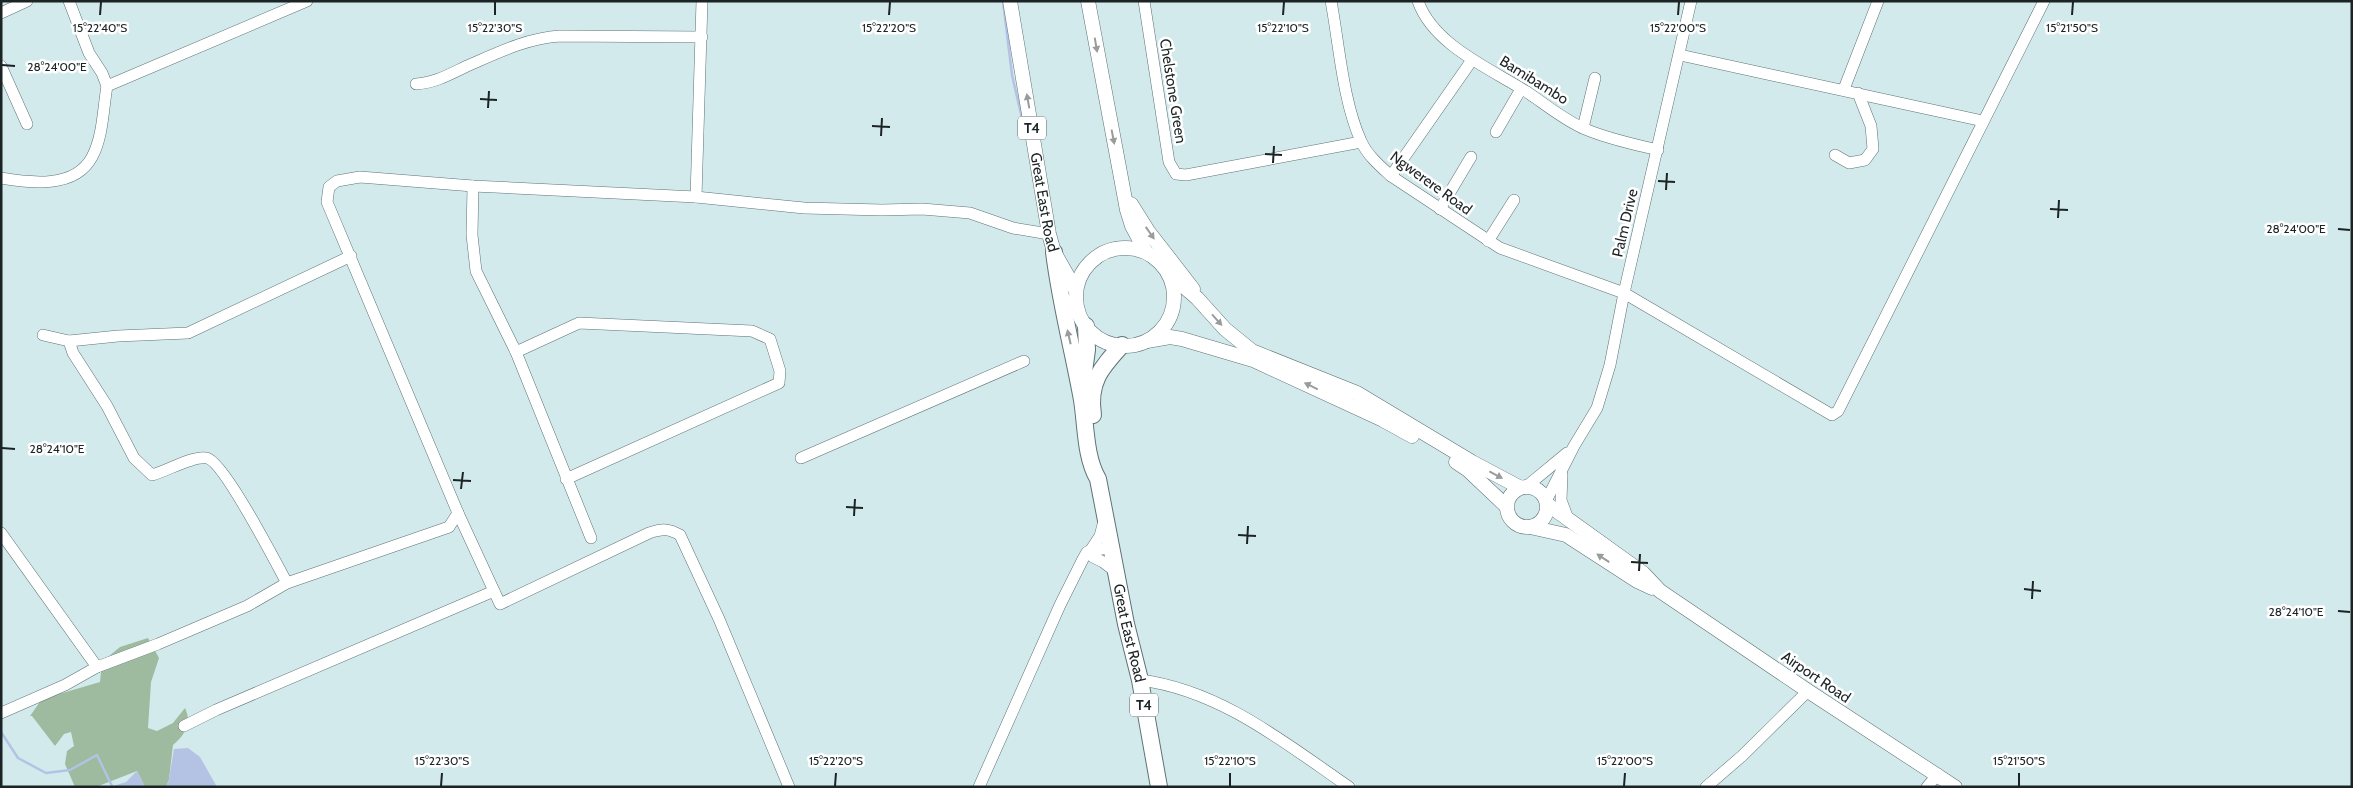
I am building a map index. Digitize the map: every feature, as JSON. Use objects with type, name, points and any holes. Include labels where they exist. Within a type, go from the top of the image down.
[{"type":"highway","name":"Great East Road","points":[[1054,252],[1091,460],[1098,479],[1140,680],[1159,787]]},
{"type":"highway","name":"Great East Road","points":[[1082,401],[1087,343],[1086,326]]},
{"type":"highway","name":"Great East Road","points":[[1098,479],[1100,466],[1092,396],[1099,372],[1122,345]]},
{"type":"main road","name":"Great East Road","points":[[1010,1],[1049,234],[1054,252]]},
{"type":"main road","points":[[1088,1],[1124,192],[1132,226],[1146,252]]},
{"type":"main road","points":[[1124,192],[1148,231],[1190,282],[1197,298]]},
{"type":"main road","points":[[1506,506],[1468,470],[1383,420],[1253,360],[1182,338],[1170,337],[1122,345],[1102,340],[1086,326],[1079,315],[1075,303],[1076,290],[1082,272],[1093,259],[1110,250],[1128,248],[1146,252],[1155,258],[1169,274],[1197,298],[1225,329],[1252,351],[1357,393],[1472,462],[1523,487],[1541,492],[1547,502],[1546,513],[1542,520],[1530,527],[1519,526],[1507,514],[1508,497],[1523,487]]},
{"type":"main road","name":"T4","points":[[1054,252],[1076,290]]},
{"type":"main road","points":[[1147,341],[1159,332],[1171,312],[1174,289],[1169,274]]},
{"type":"main road","name":"Airport Road","points":[[1547,502],[1643,573],[1660,591]]},
{"type":"main road","name":"Airport Road","points":[[1530,527],[1566,535],[1638,581],[1660,591],[1955,787]]},
{"type":"street","points":[[1,13],[27,1]]},
{"type":"street","points":[[1,178],[41,182],[60,180],[74,175],[85,167],[92,158],[99,138],[107,86],[102,73],[89,53],[68,1]]},
{"type":"street","points":[[107,86],[307,1]]},
{"type":"street","points":[[696,197],[702,1]]},
{"type":"street","name":"Chelstone Green","points":[[1144,1],[1169,162],[1176,174],[1186,175],[1361,142]]},
{"type":"street","name":"Ngwerere Road","points":[[1331,1],[1350,106],[1361,142],[1391,176],[1488,241],[1512,254],[1624,293],[1827,414],[1836,412],[1983,120]]},
{"type":"street","name":"Bamibambo","points":[[1418,1],[1429,21],[1442,36],[1472,60],[1583,128],[1603,136],[1658,150]]},
{"type":"street","name":"Palm Drive","points":[[1547,502],[1566,461],[1597,408],[1610,365],[1624,293],[1692,1]]},
{"type":"street","points":[[1680,55],[1983,120],[2044,1]]},
{"type":"street","points":[[1844,89],[1877,2]]},
{"type":"street","points":[[416,84],[430,84],[496,53],[540,38],[560,36],[702,37]]},
{"type":"street","points":[[1391,176],[1472,60]]},
{"type":"street","points":[[1,66],[27,124]]},
{"type":"street","points":[[1583,128],[1595,78]]},
{"type":"street","points":[[1496,132],[1521,89]]},
{"type":"street","points":[[1835,154],[1849,163],[1865,160],[1874,150],[1871,126],[1858,93]]},
{"type":"street","points":[[1440,209],[1471,157]]},
{"type":"street","points":[[789,787],[719,618],[680,534],[671,529],[649,533],[500,604],[458,514],[327,202],[329,187],[337,181],[360,177],[473,186],[696,197],[804,208],[922,209],[970,213],[1013,228],[1049,234]]},
{"type":"street","points":[[473,186],[472,235],[476,271],[516,352],[591,538]]},
{"type":"street","points":[[1488,241],[1514,200]]},
{"type":"street","points":[[43,335],[69,341],[118,336],[188,333],[351,256]]},
{"type":"street","points":[[516,352],[579,323],[752,331],[770,339],[780,371],[779,383],[566,479]]},
{"type":"street","points":[[69,341],[73,353],[107,406],[134,458],[152,475],[168,471],[199,457],[208,458],[236,492],[287,583]]},
{"type":"street","points":[[801,458],[1024,361]]},
{"type":"street","name":"Palm Drive","points":[[1523,487],[1544,474],[1574,446]]},
{"type":"street","name":"Palm Drive","points":[[1566,461],[1560,480],[1561,500],[1568,519]]},
{"type":"street","points":[[1,713],[65,685],[97,667],[158,644],[248,606],[287,583],[450,527],[458,514]]},
{"type":"street","points":[[979,787],[1060,605],[1100,536],[1105,517]]},
{"type":"street","points":[[1,533],[97,667]]},
{"type":"street","points":[[1088,555],[1112,551]]},
{"type":"street","points":[[1088,555],[1103,562],[1116,572]]},
{"type":"street","points":[[184,726],[216,710],[494,591]]},
{"type":"street","points":[[1140,680],[1159,682],[1188,691],[1227,708],[1274,734],[1349,787]]},
{"type":"street","points":[[1706,787],[1748,750],[1808,691]]},
{"type":"street","points":[[1926,787],[1938,774]]},
{"type":"green space","points":[[148,638],[159,658],[151,682],[148,728],[157,731],[173,723],[185,708],[188,719],[187,728],[173,745],[169,779],[166,787],[145,787],[137,771],[96,787],[75,787],[65,764],[67,751],[74,746],[71,732],[64,734],[55,746],[32,716],[30,716],[42,699],[100,682],[102,662],[120,647]]},
{"type":"water","points":[[188,748],[200,757],[217,787],[166,787],[174,749]]},
{"type":"water","points":[[137,771],[145,787],[110,787],[126,782]]},
{"type":"waterway","points":[[1003,1],[1012,75],[1024,127]]},
{"type":"waterway","points":[[1,732],[18,758],[46,773],[70,770],[97,755],[112,786]]}]
